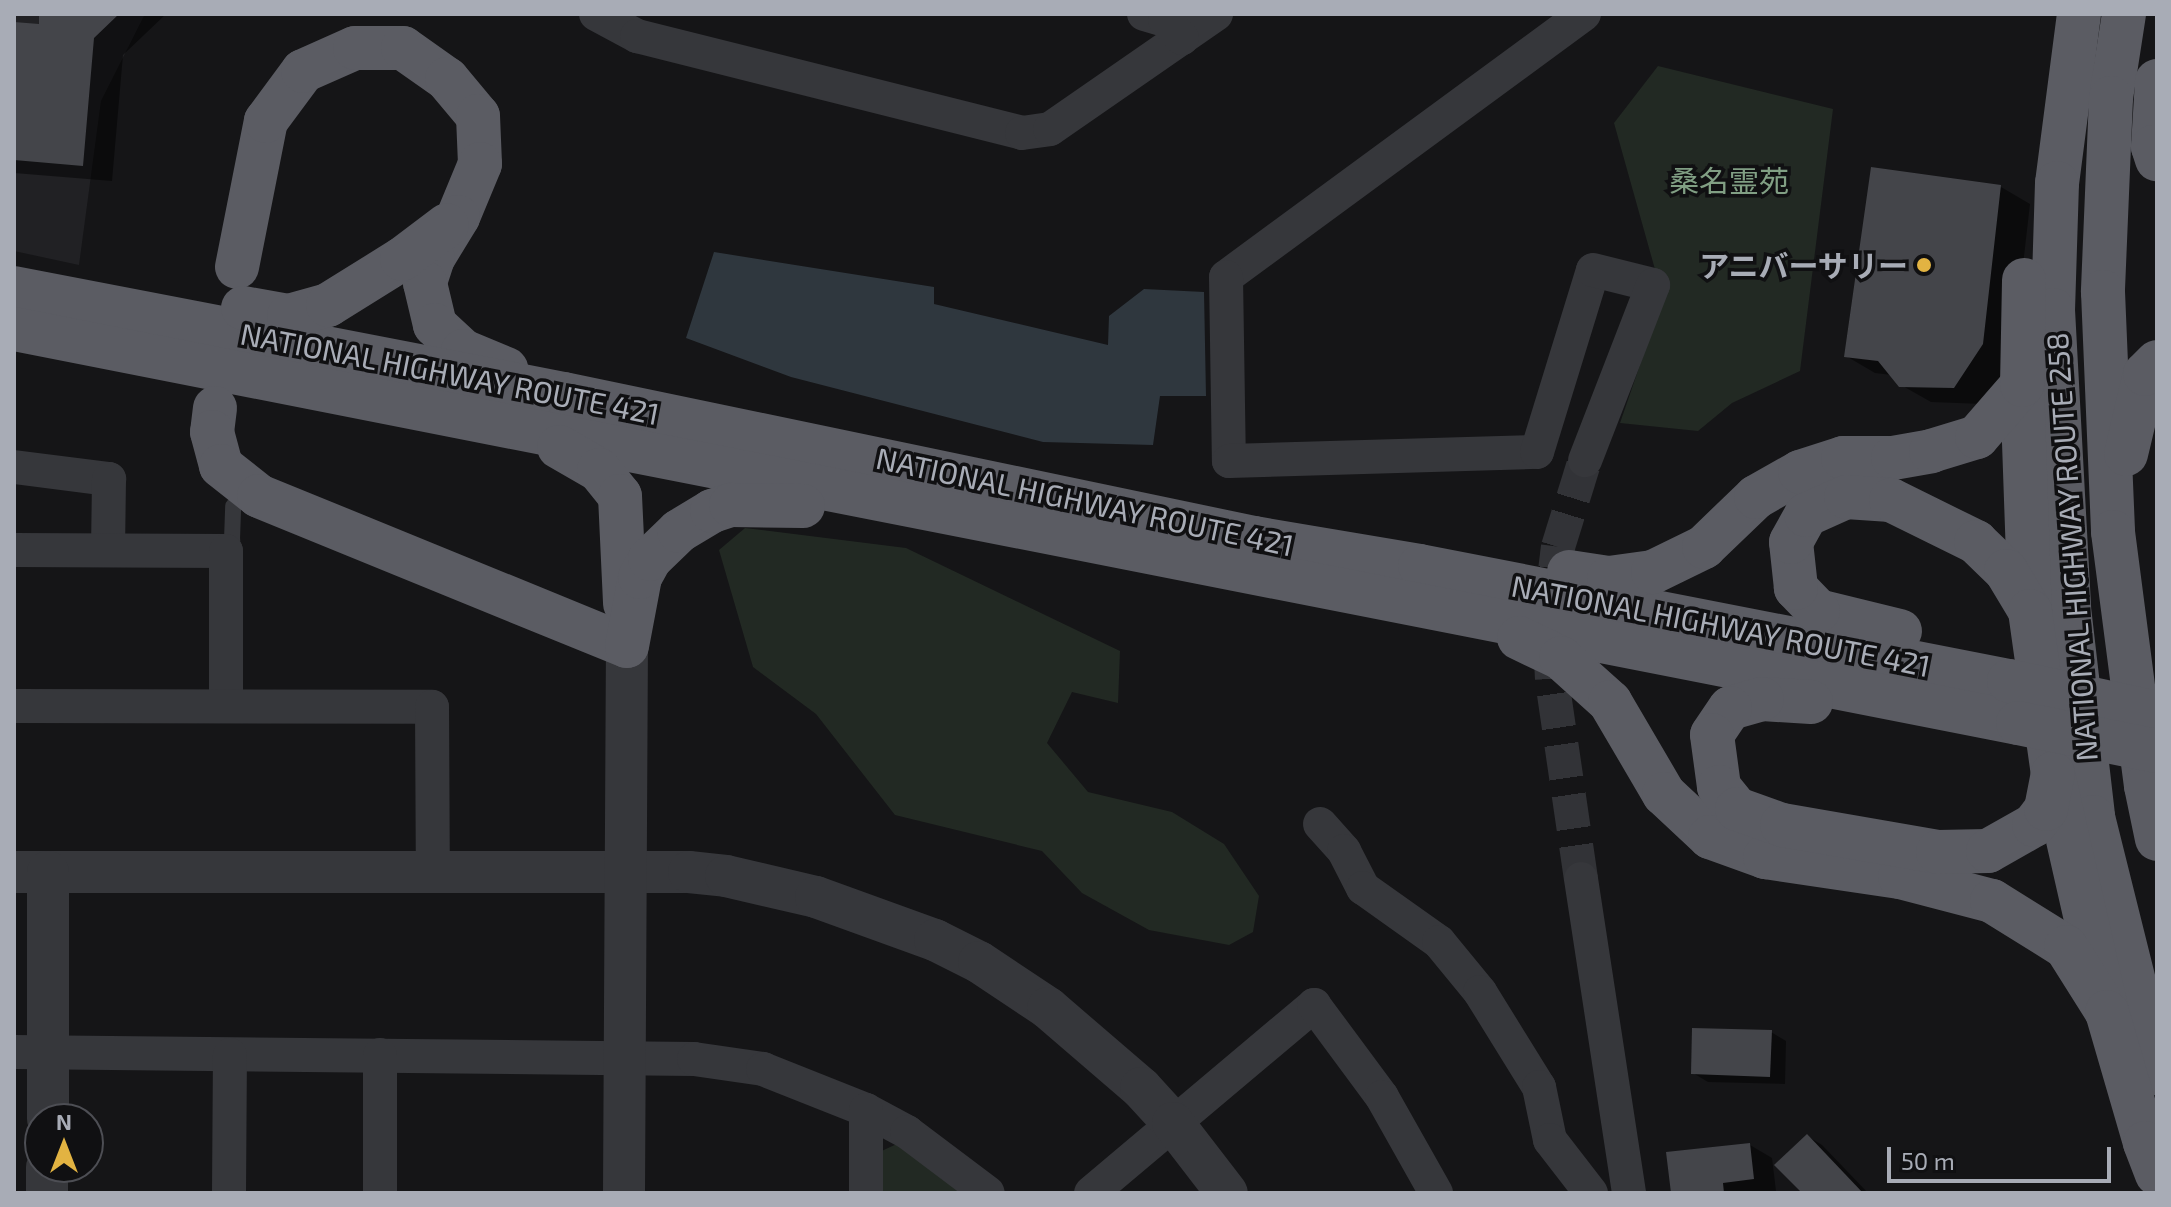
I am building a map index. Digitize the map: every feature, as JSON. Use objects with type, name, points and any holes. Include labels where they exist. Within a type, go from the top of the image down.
[{"type":"highway","points":[[2053,14],[2041,79],[2026,232],[2022,385],[2030,611],[2053,774],[2107,1012],[2157,1174]]},
{"type":"highway","name":"NATIONAL HIGHWAY ROUTE 258","points":[[2079,14],[2057,183],[2053,310],[2069,608],[2093,817],[2157,1073]]},
{"type":"highway","name":"NATIONAL HIGHWAY ROUTE 258","points":[[2124,14],[2111,98],[2103,292],[2113,532],[2146,786],[2157,839]]},
{"type":"highway","points":[[237,267],[266,121],[303,71],[355,48],[403,48],[447,79],[478,116],[480,164],[458,217],[433,258],[425,283],[435,325],[463,351],[564,394]]},
{"type":"highway","points":[[2157,81],[2153,147],[2157,159]]},
{"type":"highway","points":[[79,302],[136,291],[289,316],[328,305],[402,259],[458,217]]},
{"type":"highway","name":"NATIONAL HIGHWAY ROUTE 421","points":[[14,288],[564,394],[1254,538],[1420,566],[2000,679],[2157,713]]},
{"type":"highway","name":"NATIONAL HIGHWAY ROUTE 421","points":[[14,329],[534,434],[1002,522],[2157,751]]},
{"type":"highway","points":[[2113,532],[2130,428],[2145,374],[2157,362]]},
{"type":"highway","points":[[1420,566],[1497,560],[1609,578],[1653,572],[1704,547],[1756,497],[1800,472],[1843,458],[1893,458],[1931,451],[1977,437],[2022,385]]},
{"type":"highway","points":[[215,408],[212,432],[221,466],[259,496],[627,646]]},
{"type":"highway","points":[[534,434],[599,470],[620,496],[627,646]]},
{"type":"highway","points":[[2000,679],[1974,650],[1818,611],[1796,588],[1791,542],[1806,515],[1846,497],[1891,500],[1976,542],[2006,571],[2030,611]]},
{"type":"highway","points":[[627,646],[634,597],[650,559],[679,531],[712,511],[758,503],[900,519],[1002,522]]},
{"type":"highway","points":[[1476,618],[1561,658],[1610,702],[1664,794],[1710,837],[1765,857],[1900,877],[1992,901],[2066,947],[2107,1012]]},
{"type":"highway","points":[[2063,692],[2098,672],[2157,683]]},
{"type":"highway","points":[[1915,702],[1897,711],[1762,699],[1730,708],[1712,735],[1719,787],[1737,809],[1782,825],[1938,852],[1988,851],[2034,825],[2046,809],[2053,774]]},
{"type":"street","points":[[596,14],[637,36],[1022,133],[1050,129],[1216,14]]},
{"type":"street","points":[[1144,14],[1165,20],[1182,38]]},
{"type":"street","points":[[1584,14],[1226,277],[1229,461],[1537,452],[1593,270],[1653,285],[1585,460]]},
{"type":"street","points":[[14,467],[109,479],[108,550]]},
{"type":"street","points":[[14,550],[226,551],[226,706]]},
{"type":"street","points":[[624,1193],[627,646]]},
{"type":"street","points":[[14,706],[432,707],[433,872]]},
{"type":"street","points":[[1320,824],[1344,851],[1363,888],[1439,942],[1474,984],[1539,1087],[1550,1140],[1591,1193]]},
{"type":"street","points":[[44,1103],[31,1052],[31,872],[689,872],[771,885],[868,913],[979,962],[1048,1008],[1108,1058],[1173,1123],[1227,1193]]},
{"type":"street","points":[[1581,879],[1629,1193]]},
{"type":"street","points":[[1091,1193],[1314,1005],[1382,1097],[1436,1193]]},
{"type":"street","points":[[31,1052],[624,1056],[694,1059],[763,1069],[866,1110],[907,1132],[988,1193]]},
{"type":"street","points":[[229,1193],[230,1055]]},
{"type":"street","points":[[380,1055],[380,1193]]},
{"type":"street","points":[[866,1110],[866,1193]]},
{"type":"lane","points":[[226,551],[232,540],[233,506]]},
{"type":"shaded area","points":[[14,14],[145,14],[101,101],[79,265],[14,251]]},
{"type":"shaded area","points":[[714,252],[934,287],[934,304],[1108,345],[1109,316],[1144,289],[1204,292],[1206,396],[1160,396],[1153,445],[1043,442],[791,377],[686,338]]},
{"type":"green space","name":"桑名霊苑","points":[[1658,66],[1833,109],[1800,371],[1732,403],[1698,431],[1620,423],[1663,298],[1614,123]]},
{"type":"green space","points":[[745,528],[906,548],[1120,651],[1118,703],[1072,692],[1047,743],[1088,792],[1172,812],[1224,844],[1259,896],[1253,932],[1229,945],[1149,930],[1082,893],[1042,851],[895,815],[816,714],[753,667],[719,550]]},
{"type":"green space","points":[[899,1143],[969,1193],[875,1193],[875,1154]]},
{"type":"building","points":[[39,14],[119,14],[94,38],[83,166],[14,160],[14,22],[39,24]]},
{"type":"building","name":"アニバーサリー","points":[[1871,167],[2001,185],[1983,344],[1954,388],[1899,387],[1878,361],[1844,357]]},
{"type":"building","points":[[1692,1028],[1772,1030],[1770,1077],[1691,1074]]},
{"type":"building","points":[[1807,1134],[1863,1193],[1802,1193],[1774,1165]]},
{"type":"building","points":[[1750,1143],[1754,1179],[1723,1183],[1724,1193],[1671,1193],[1666,1152]]},
{"type":"tunnel","points":[[1581,879],[1552,679],[1549,619],[1558,547],[1585,460]]},
{"type":"place","name":"アニバーサリー","points":[[1924,265]]}]
